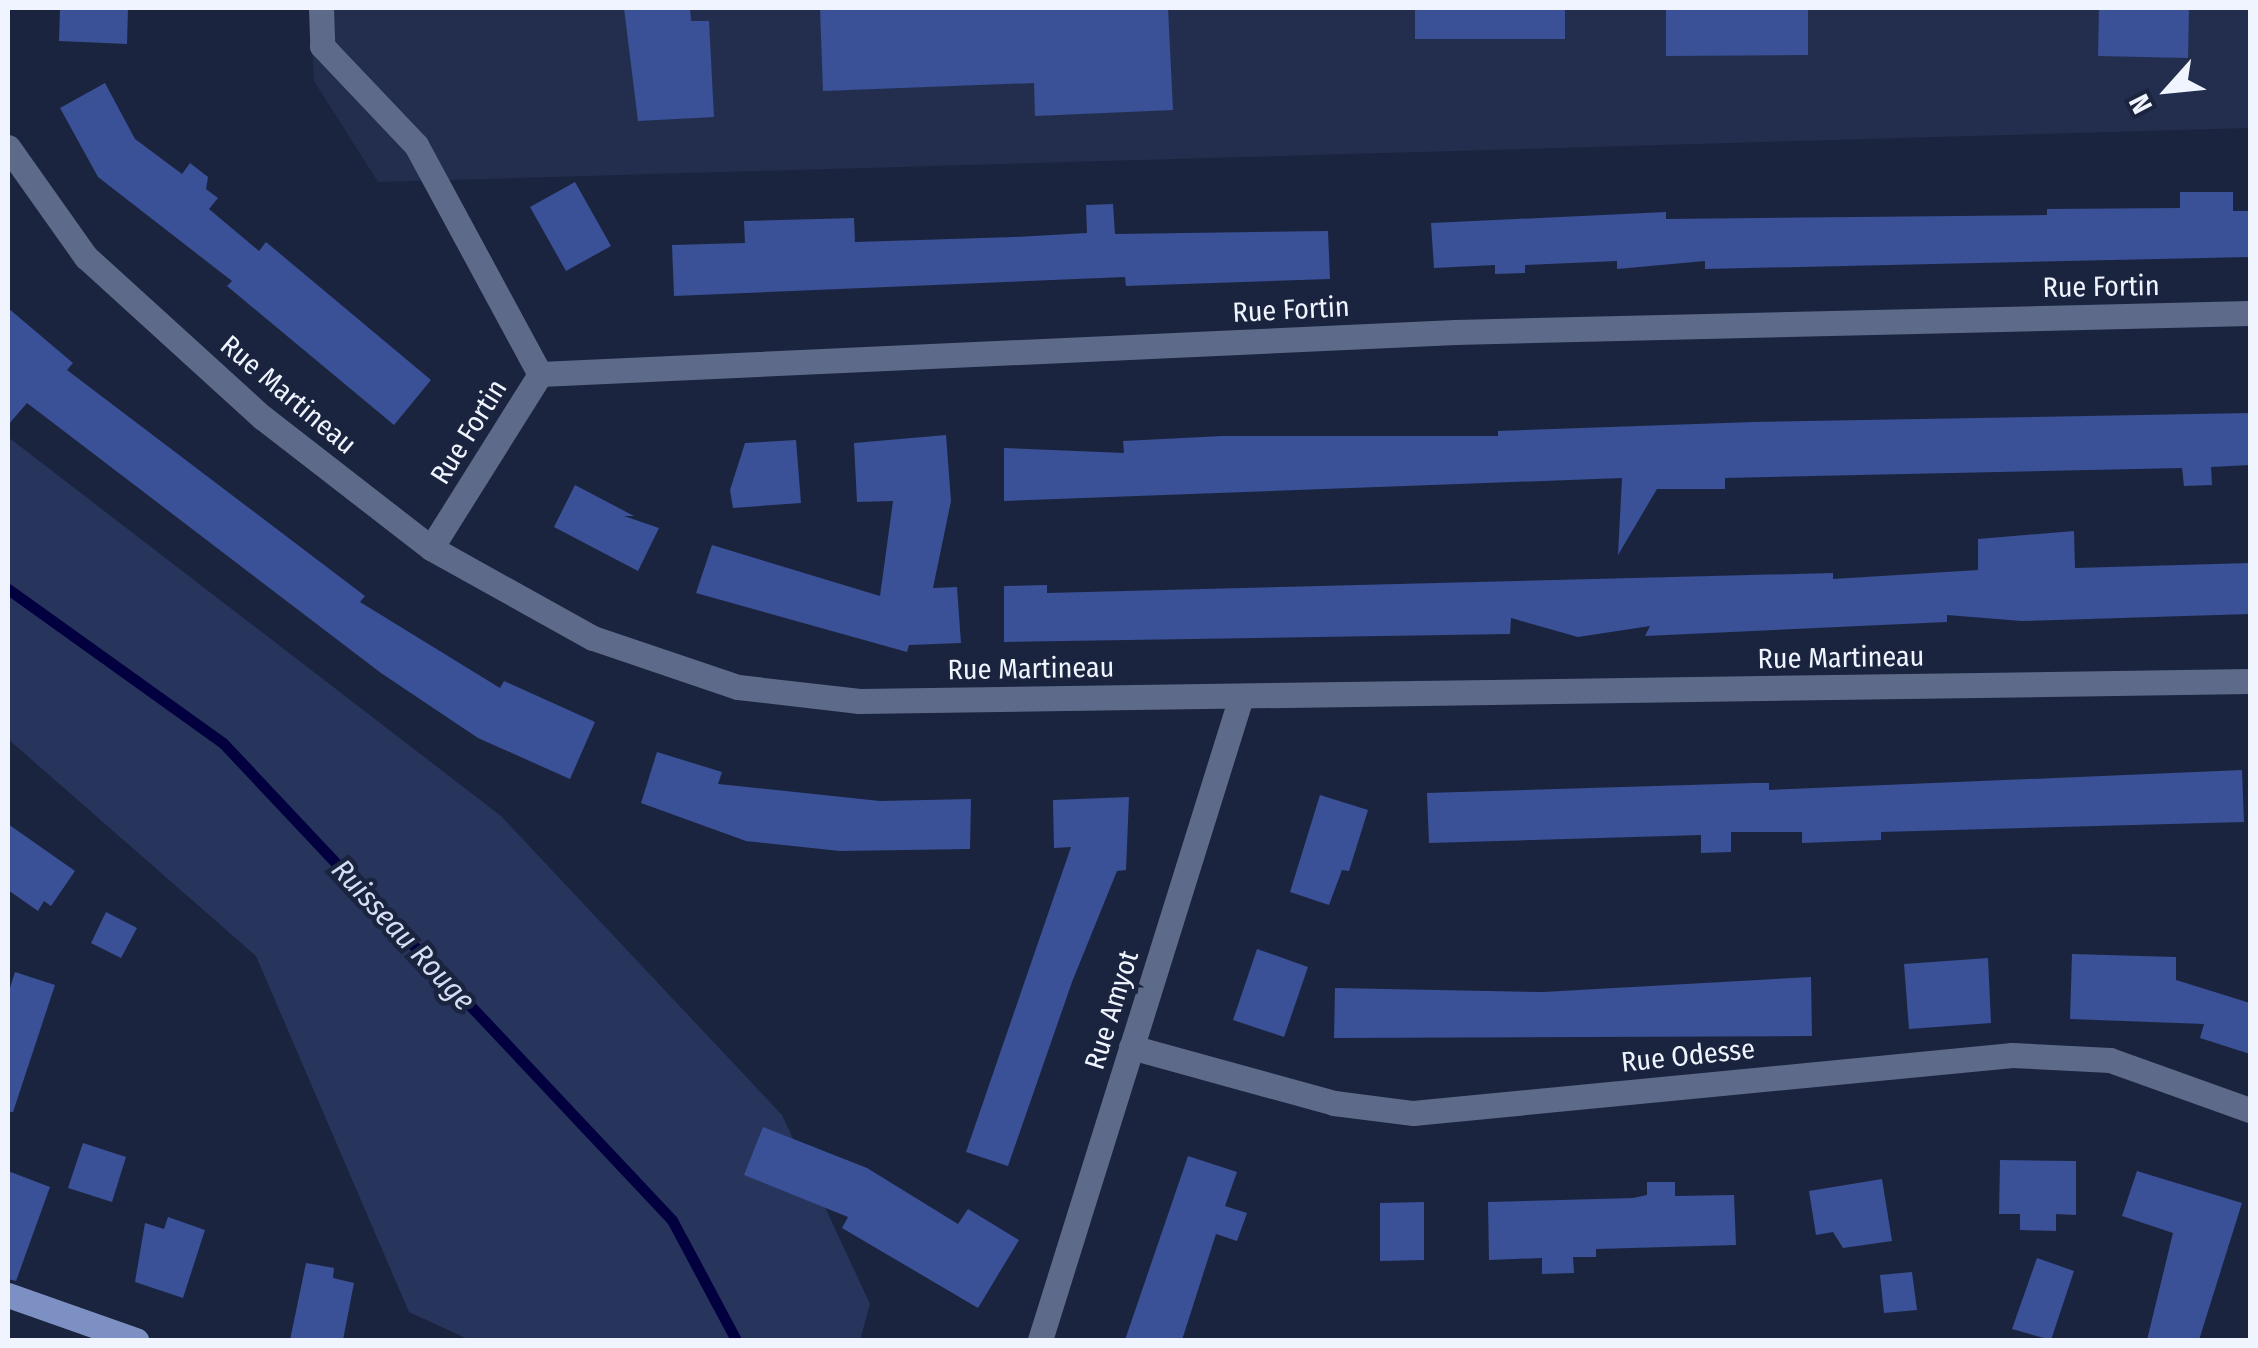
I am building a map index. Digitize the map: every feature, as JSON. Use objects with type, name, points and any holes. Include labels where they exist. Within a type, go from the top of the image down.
[{"type":"street","points":[[321,8],[322,46],[416,144],[540,374]]},
{"type":"street","name":"Rue Martineau","points":[[8,147],[86,257],[262,417],[431,548],[593,638],[738,687],[859,701],[2250,681]]},
{"type":"street","name":"Rue Fortin","points":[[431,548],[540,374],[1455,332],[2250,313]]},
{"type":"street","name":"Rue Amyot","points":[[1040,1340],[1241,697]]},
{"type":"street","name":"Rue Odesse","points":[[1131,1048],[1334,1103],[1413,1113],[2012,1055],[2110,1060],[2250,1110]]},
{"type":"street","points":[[8,1295],[136,1340]]},
{"type":"shaded area","points":[[310,8],[2250,8],[2250,128],[378,182],[314,81]]},
{"type":"shaded area","points":[[8,437],[501,816],[782,1115],[870,1304],[860,1340],[470,1340],[409,1312],[256,956],[8,739]]},
{"type":"building","points":[[60,8],[128,8],[127,44],[59,41]]},
{"type":"building","points":[[624,8],[690,8],[691,21],[709,21],[714,117],[638,121]]},
{"type":"building","points":[[820,8],[1168,8],[1173,110],[1035,116],[1034,83],[823,91]]},
{"type":"building","points":[[1415,8],[1565,8],[1565,39],[1415,39]]},
{"type":"building","points":[[1666,8],[1808,8],[1808,55],[1666,56]]},
{"type":"building","points":[[2099,8],[2189,8],[2188,58],[2098,56]]},
{"type":"building","points":[[105,83],[135,139],[182,174],[190,163],[208,177],[206,189],[218,198],[209,209],[259,251],[266,242],[431,380],[394,425],[227,286],[232,281],[98,177],[60,108]]},
{"type":"building","points":[[575,182],[611,246],[566,271],[530,207]]},
{"type":"building","points":[[2180,192],[2233,192],[2233,211],[2250,211],[2250,257],[1705,269],[1705,261],[1617,269],[1617,261],[1525,265],[1525,273],[1495,274],[1495,265],[1434,268],[1431,223],[1666,212],[1666,219],[2047,215],[2047,209],[2180,208]]},
{"type":"building","points":[[1113,204],[1115,234],[1328,231],[1330,279],[1126,286],[1125,277],[674,296],[672,245],[745,243],[744,221],[854,218],[855,242],[1014,237],[1087,233],[1086,205]]},
{"type":"building","points":[[8,308],[73,363],[67,370],[365,596],[360,602],[500,688],[504,681],[595,722],[570,779],[478,738],[381,673],[27,403],[8,425]]},
{"type":"building","points":[[2250,413],[2250,465],[2211,467],[2212,485],[2184,486],[2182,468],[1725,478],[1725,489],[1657,489],[1618,555],[1622,478],[1004,501],[1004,448],[1124,453],[1123,441],[1222,436],[1498,436],[1498,431],[1753,422]]},
{"type":"building","points":[[946,435],[951,501],[933,588],[957,587],[961,643],[909,645],[907,652],[696,593],[712,545],[880,596],[893,501],[857,502],[854,443]]},
{"type":"building","points":[[796,440],[801,503],[733,508],[730,490],[745,443]]},
{"type":"building","points":[[575,485],[634,516],[624,516],[659,528],[638,571],[554,527]]},
{"type":"building","points":[[2074,531],[2075,568],[2250,563],[2250,614],[2022,621],[1947,615],[1947,622],[1645,636],[1650,626],[1578,637],[1511,618],[1510,634],[1004,642],[1004,586],[1047,585],[1047,593],[1833,573],[1833,579],[1978,570],[1978,539]]},
{"type":"building","points":[[657,752],[722,772],[718,784],[880,801],[971,799],[970,849],[840,851],[746,841],[641,803]]},
{"type":"building","points":[[2242,770],[2244,822],[1881,832],[1881,840],[1802,843],[1802,832],[1731,832],[1731,852],[1701,853],[1701,835],[1429,843],[1427,793],[1754,783],[1769,783],[1769,790]]},
{"type":"building","points":[[1320,795],[1368,810],[1349,871],[1342,870],[1329,905],[1290,892]]},
{"type":"building","points":[[1129,797],[1126,870],[1117,871],[1072,982],[1008,1166],[966,1152],[1071,847],[1054,848],[1053,800]]},
{"type":"building","points":[[8,824],[75,871],[51,906],[44,901],[38,911],[8,890]]},
{"type":"building","points":[[106,912],[137,928],[121,958],[91,943]]},
{"type":"building","points":[[1257,949],[1308,967],[1284,1037],[1233,1020]]},
{"type":"building","points":[[2072,954],[2176,957],[2176,980],[2250,1003],[2250,1054],[2200,1038],[2204,1024],[2070,1019]]},
{"type":"building","points":[[1988,958],[1991,1023],[1909,1029],[1904,964]]},
{"type":"building","points":[[15,972],[55,985],[13,1112],[8,1112],[8,994]]},
{"type":"building","points":[[1811,977],[1812,1036],[1334,1038],[1335,988],[1543,992]]},
{"type":"building","points":[[763,1127],[867,1168],[958,1224],[968,1209],[1019,1240],[978,1308],[842,1228],[848,1217],[744,1175]]},
{"type":"building","points":[[83,1143],[126,1157],[112,1202],[68,1188]]},
{"type":"building","points":[[1188,1156],[1237,1172],[1225,1206],[1247,1213],[1237,1241],[1216,1234],[1182,1340],[1125,1340]]},
{"type":"building","points":[[2000,1160],[2076,1161],[2076,1215],[2056,1214],[2056,1231],[2020,1230],[2020,1214],[1999,1214]]},
{"type":"building","points":[[8,1171],[50,1187],[16,1281],[8,1279]]},
{"type":"building","points":[[2137,1171],[2242,1203],[2199,1340],[2147,1340],[2173,1233],[2122,1216]]},
{"type":"building","points":[[1882,1179],[1892,1241],[1843,1248],[1833,1232],[1816,1235],[1809,1191]]},
{"type":"building","points":[[1647,1182],[1675,1182],[1675,1196],[1734,1195],[1736,1245],[1596,1249],[1596,1257],[1573,1257],[1574,1273],[1542,1274],[1542,1258],[1489,1260],[1488,1202],[1633,1198],[1647,1195]]},
{"type":"building","points":[[1424,1202],[1424,1260],[1380,1261],[1380,1203]]},
{"type":"building","points":[[168,1217],[205,1230],[183,1298],[135,1282],[145,1223],[164,1229]]},
{"type":"building","points":[[2037,1258],[2074,1271],[2051,1340],[2012,1329]]},
{"type":"building","points":[[306,1263],[334,1268],[333,1278],[354,1283],[343,1340],[290,1340]]},
{"type":"building","points":[[1912,1272],[1917,1310],[1884,1313],[1880,1275]]},
{"type":"waterway","name":"Ruisseau Rouge","points":[[8,589],[223,743],[672,1220],[736,1340]]}]
